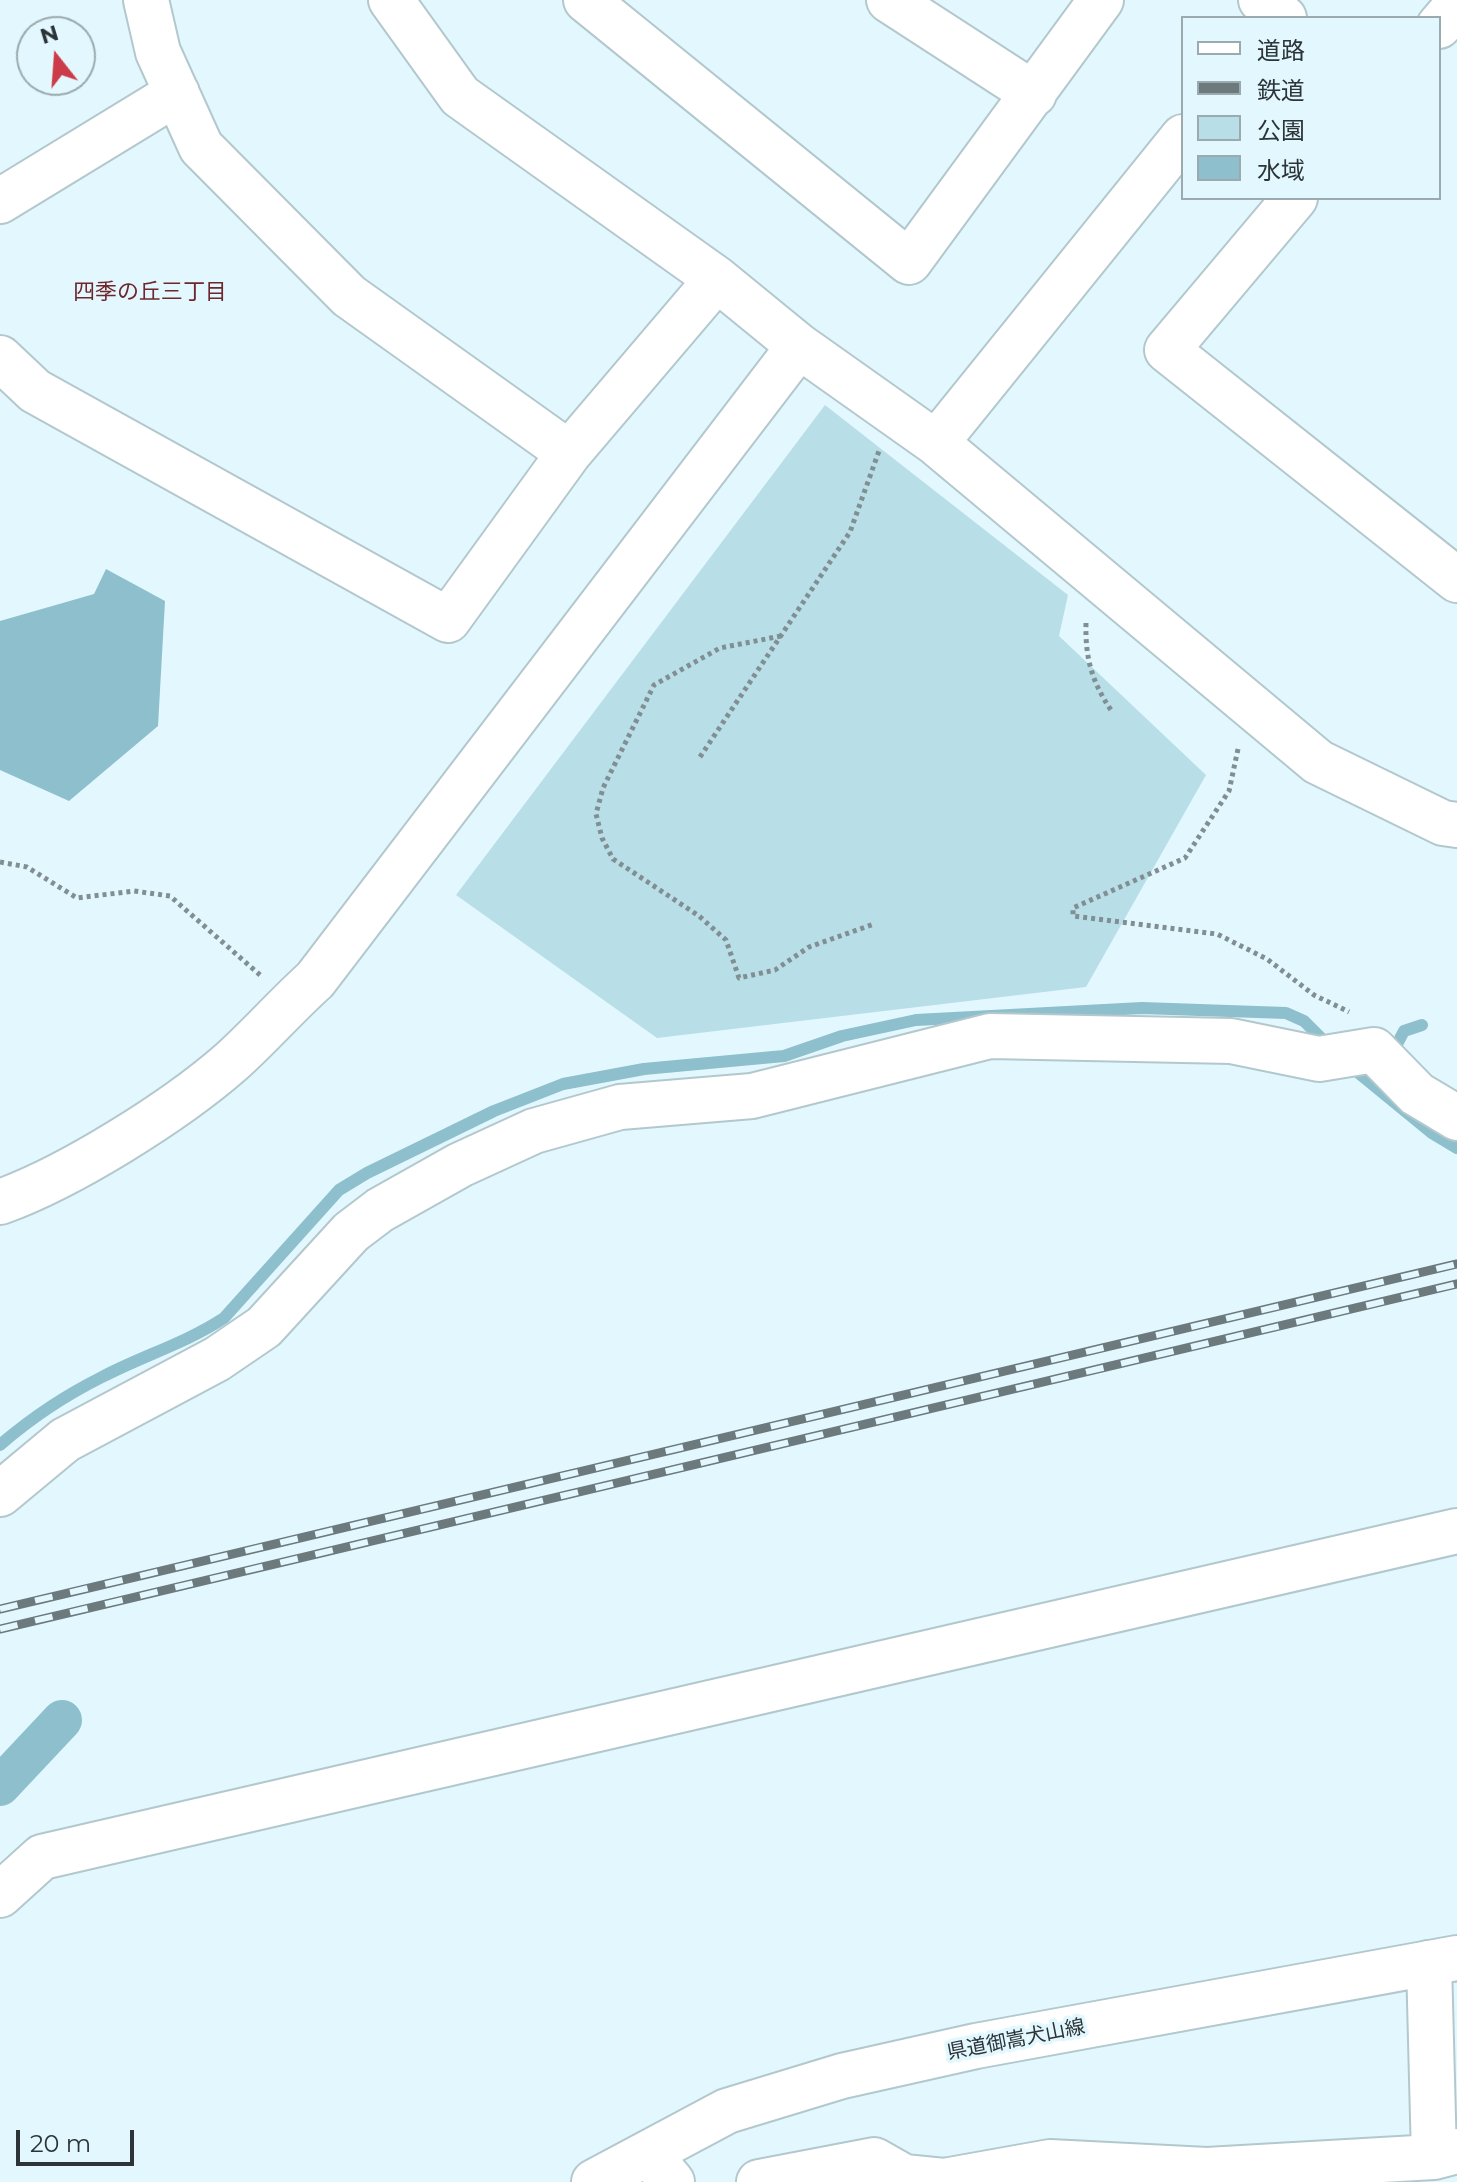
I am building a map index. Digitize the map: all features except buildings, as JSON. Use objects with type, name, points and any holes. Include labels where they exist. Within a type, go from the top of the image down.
[{"type":"street","points":[[146,0],[158,52],[201,147],[349,296],[569,453]]},
{"type":"street","points":[[391,0],[460,96],[717,279],[799,346],[936,443],[1318,762],[1443,823],[1457,825]]},
{"type":"street","points":[[586,0],[909,262],[1101,0]]},
{"type":"street","points":[[889,0],[1034,94]]},
{"type":"street","points":[[1441,24],[1457,5]]},
{"type":"street","points":[[0,201],[177,93]]},
{"type":"street","points":[[936,443],[1181,139]]},
{"type":"street","points":[[1293,200],[1167,350],[1457,580]]},
{"type":"street","points":[[0,358],[35,391],[448,620],[569,453],[717,279]]},
{"type":"street","points":[[0,1202],[23,1194],[140,1129],[230,1063],[315,980],[799,346]]},
{"type":"street","points":[[0,1494],[65,1440],[217,1359],[264,1327],[351,1232],[380,1210],[460,1165],[534,1131],[620,1107],[752,1096],[990,1036],[1231,1041],[1319,1059],[1374,1050],[1417,1094],[1457,1118]]},
{"type":"street","points":[[0,1895],[42,1857],[1457,1531]]},
{"type":"street","points":[[759,2182],[876,2171],[944,2181],[1050,2162],[1207,2170],[1446,2154],[1443,1961]]},
{"type":"street","name":"県道御嵩犬山線","points":[[594,2182],[661,2168],[727,2111],[842,2076],[976,2046],[1443,1961]]},
{"type":"path","points":[[700,757],[850,532],[873,463],[898,414]]},
{"type":"path","points":[[1108,589],[1086,618],[1085,649],[1095,686],[1111,710]]},
{"type":"path","points":[[781,636],[720,648],[654,685],[603,788],[596,814],[602,838],[613,859],[699,916],[726,940],[739,978],[775,970],[809,947],[874,924]]},
{"type":"path","points":[[1248,705],[1229,791],[1185,858],[1073,908],[1073,916],[1217,934],[1267,959],[1314,995],[1348,1011],[1374,1050]]},
{"type":"path","points":[[0,862],[27,867],[77,898],[134,891],[170,896],[291,1002]]},
{"type":"green space","points":[[825,405],[1068,595],[1059,636],[1206,775],[1086,987],[657,1038],[456,895]]},
{"type":"water","points":[[106,569],[165,601],[158,726],[69,801],[0,770],[0,621],[94,594]]},
{"type":"waterway","points":[[0,1445],[75,1392],[224,1318],[339,1190],[367,1173],[494,1111],[563,1084],[644,1069],[784,1056],[842,1036],[916,1020],[1142,1008],[1286,1013],[1304,1021],[1330,1047]]},
{"type":"waterway","points":[[1395,1048],[1404,1031],[1422,1025]]},
{"type":"waterway","points":[[1349,1065],[1432,1133],[1457,1148]]},
{"type":"waterway","points":[[0,1786],[62,1720]]},
{"type":"railway","points":[[0,1609],[1457,1264]]},
{"type":"railway","points":[[0,1629],[1457,1284]]},
{"type":"district","name":"四季の丘三丁目","points":[[150,293]]}]
